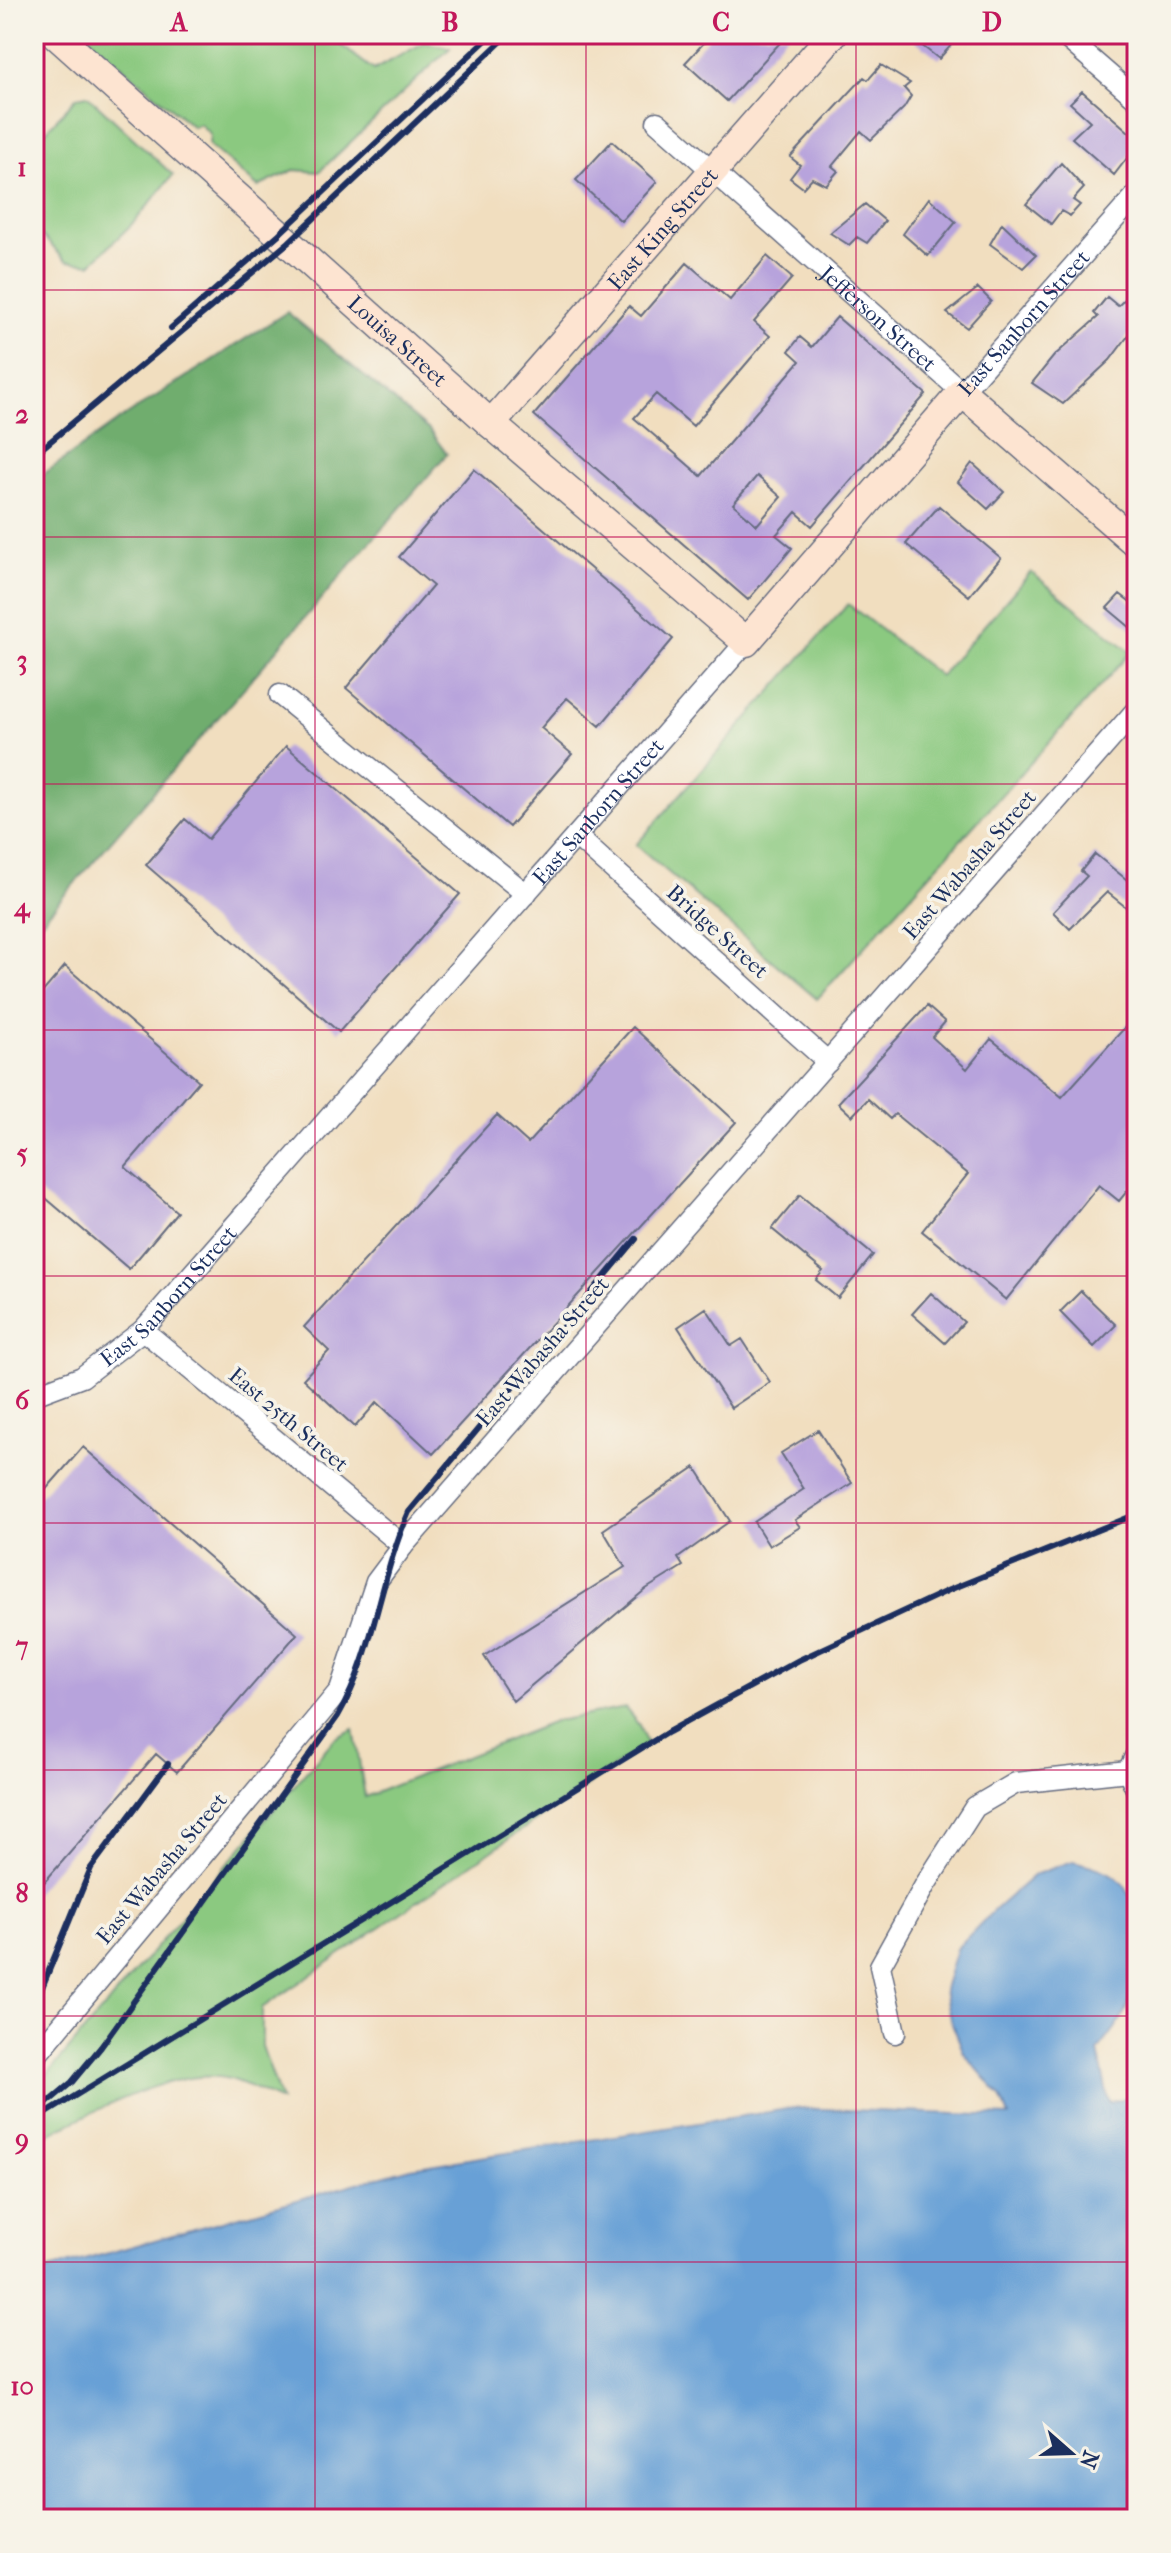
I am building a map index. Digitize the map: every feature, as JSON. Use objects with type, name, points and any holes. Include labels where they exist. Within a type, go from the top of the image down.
[{"type":"street","name":"Louisa Street","points":[[55,34],[491,424],[746,642]]},
{"type":"street","name":"East King Street","points":[[491,424],[833,34]]},
{"type":"street","points":[[1062,34],[1137,99]]},
{"type":"street","name":"Jefferson Street","points":[[657,122],[1137,544]]},
{"type":"street","name":"East Sanborn Street","points":[[34,1395],[82,1377],[143,1330],[1137,194]]},
{"type":"street","points":[[280,695],[526,894]]},
{"type":"street","name":"East Wabasha Street","points":[[34,2058],[340,1690],[376,1582],[403,1546],[1137,709]]},
{"type":"street","name":"Bridge Street","points":[[576,836],[828,1062]]},
{"type":"street","name":"East 25th Street","points":[[143,1330],[403,1546]]},
{"type":"street","points":[[895,2033],[880,1966],[925,1885],[975,1807],[1016,1783],[1133,1762],[1137,1791]]},
{"type":"green space","points":[[84,34],[326,34],[374,70],[425,42],[450,48],[319,172],[294,170],[258,187],[209,145],[210,134],[200,124],[193,127]]},
{"type":"green space","points":[[87,95],[173,175],[137,219],[91,264],[66,261],[34,227],[34,144],[77,97]]},
{"type":"green space","points":[[287,312],[429,430],[447,454],[34,930],[34,481],[119,420]]},
{"type":"green space","points":[[1031,572],[1131,652],[817,999],[636,845],[848,604],[940,676]]},
{"type":"green space","points":[[625,1708],[639,1725],[647,1744],[262,2008],[262,2046],[281,2101],[230,2079],[208,2076],[183,2079],[103,2107],[34,2141],[34,2090],[335,1738],[354,1729],[365,1797],[556,1721]]},
{"type":"water","points":[[1073,1861],[1107,1872],[1123,1884],[1136,1914],[1138,1933],[1136,1972],[1127,2007],[1098,2051],[1109,2103],[1137,2094],[1137,2519],[34,2519],[34,2274],[411,2168],[794,2108],[1009,2116],[1001,2097],[964,2053],[950,2018],[944,1990],[956,1949],[993,1911],[1034,1875]]},
{"type":"building","points":[[712,34],[788,34],[727,101],[685,63]]},
{"type":"building","points":[[907,34],[961,34],[939,59]]},
{"type":"building","points":[[881,65],[910,83],[904,88],[911,96],[904,108],[871,140],[861,131],[832,166],[838,171],[826,185],[812,178],[803,188],[790,178],[800,165],[790,157],[864,77],[868,80]]},
{"type":"building","points":[[1082,91],[1137,139],[1137,145],[1114,175],[1072,138],[1090,121],[1070,103]]},
{"type":"building","points":[[612,141],[657,182],[621,221],[576,180]]},
{"type":"building","points":[[1061,163],[1084,188],[1073,200],[1080,205],[1070,216],[1061,211],[1051,224],[1026,204]]},
{"type":"building","points":[[929,198],[956,222],[928,256],[903,234]]},
{"type":"building","points":[[865,204],[885,221],[867,243],[857,237],[849,245],[830,233]]},
{"type":"building","points":[[1002,223],[1036,255],[1023,268],[990,244]]},
{"type":"building","points":[[767,256],[792,278],[754,322],[770,336],[693,426],[656,394],[634,418],[701,476],[800,361],[789,351],[800,337],[812,347],[837,317],[926,394],[812,526],[796,512],[776,535],[792,548],[748,600],[534,415],[629,306],[641,316],[687,263],[730,300]],"holes":[[[757,476],[781,497],[757,525],[733,504]]]},
{"type":"building","points":[[1137,287],[1137,324],[1110,360],[1063,404],[1032,383],[1054,356],[1098,317],[1094,313],[1107,297],[1118,306]]},
{"type":"building","points":[[978,288],[991,301],[967,328],[947,313]]},
{"type":"building","points":[[972,463],[1004,492],[988,509],[958,482]]},
{"type":"building","points":[[474,469],[673,639],[600,726],[567,698],[541,728],[572,754],[509,827],[346,688],[433,586],[399,557]]},
{"type":"building","points":[[939,506],[1001,558],[969,596],[906,544]]},
{"type":"building","points":[[1120,594],[1137,607],[1137,633],[1107,608]]},
{"type":"building","points":[[286,746],[460,894],[339,1032],[146,865],[185,819],[208,839]]},
{"type":"building","points":[[1095,854],[1137,888],[1137,916],[1107,892],[1070,929],[1053,912],[1087,876],[1081,871]]},
{"type":"building","points":[[65,966],[199,1081],[125,1167],[177,1212],[129,1269],[34,1188],[34,1002]]},
{"type":"building","points":[[927,1006],[945,1022],[932,1037],[967,1069],[991,1039],[1062,1097],[1137,1014],[1137,1179],[1119,1201],[1099,1185],[1006,1300],[922,1231],[968,1174],[895,1114],[890,1119],[868,1099],[852,1116],[838,1103]]},
{"type":"building","points":[[633,1027],[736,1122],[433,1454],[377,1402],[355,1427],[303,1379],[329,1351],[304,1327],[497,1115],[528,1143]]},
{"type":"building","points":[[800,1195],[873,1255],[838,1298],[816,1280],[823,1271],[772,1229]]},
{"type":"building","points":[[1081,1291],[1116,1325],[1094,1347],[1060,1312]]},
{"type":"building","points":[[931,1293],[964,1322],[945,1343],[912,1314]]},
{"type":"building","points":[[706,1308],[731,1346],[742,1339],[770,1382],[731,1408],[678,1327]]},
{"type":"building","points":[[818,1430],[852,1483],[795,1520],[800,1527],[769,1546],[754,1522],[804,1489],[781,1453]]},
{"type":"building","points":[[83,1447],[297,1634],[177,1772],[156,1754],[34,1894],[34,1503]]},
{"type":"building","points":[[695,1467],[730,1521],[678,1558],[683,1566],[646,1589],[513,1701],[484,1656],[625,1567],[603,1530]]},
{"type":"railway","points":[[34,455],[289,242],[509,34]]},
{"type":"railway","points":[[171,328],[279,234],[487,39]]},
{"type":"railway","points":[[46,2104],[72,2082],[101,2047],[338,1716],[360,1667],[390,1563],[409,1512],[636,1239]]},
{"type":"railway","points":[[34,2121],[668,1732],[799,1660],[949,1590],[1137,1514]]},
{"type":"railway","points":[[34,2007],[91,1868],[168,1764]]}]
